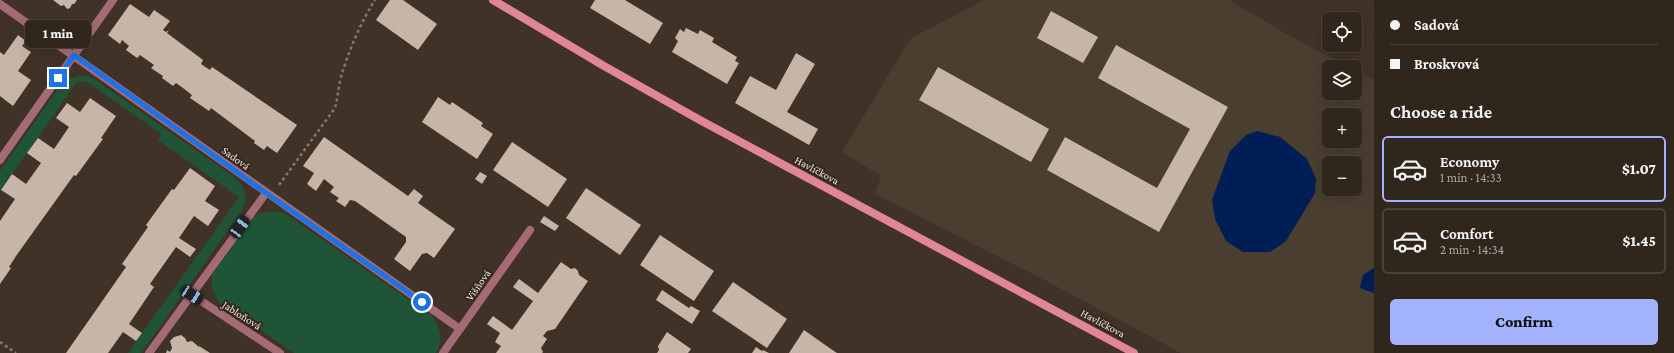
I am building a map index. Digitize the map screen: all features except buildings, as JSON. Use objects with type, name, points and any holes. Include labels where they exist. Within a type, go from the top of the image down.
[{"type":"street","points":[[0,160],[113,0]]},
{"type":"street","name":"Havlíčkova","points":[[493,0],[604,66],[698,119],[1134,353]]},
{"type":"street","name":"Sadová","points":[[0,4],[74,55],[268,195],[460,329]]},
{"type":"street","points":[[149,353],[268,195]]},
{"type":"street","name":"Višňová","points":[[442,353],[530,230]]},
{"type":"street","name":"Jabloňová","points":[[192,295],[280,353]]},
{"type":"path","points":[[268,195],[335,108],[349,51],[375,0]]},
{"type":"path","points":[[0,342],[16,353]]},
{"type":"shaded area","points":[[984,0],[1229,0],[1283,32],[1336,60],[1322,60],[1322,100],[1362,100],[1362,74],[1374,80],[1374,353],[1181,353],[1052,284],[875,194],[881,176],[842,152],[910,39]]},
{"type":"green space","points":[[78,76],[87,76],[96,80],[238,180],[246,195],[245,203],[241,212],[141,353],[128,353],[239,197],[158,140],[161,134],[87,82],[77,82],[0,191],[0,171],[60,86],[69,79]]},
{"type":"green space","points":[[275,211],[286,214],[432,316],[440,334],[440,344],[436,353],[294,353],[219,302],[212,289],[212,274],[251,219],[260,213]]},
{"type":"water","points":[[1257,131],[1280,137],[1307,159],[1316,179],[1315,193],[1286,241],[1270,252],[1243,252],[1226,241],[1215,219],[1212,200],[1230,151],[1246,135]]},
{"type":"water","points":[[1374,268],[1374,293],[1360,288],[1363,275]]},
{"type":"route","points":[[58,78],[74,55],[266,193],[422,302]]}]
